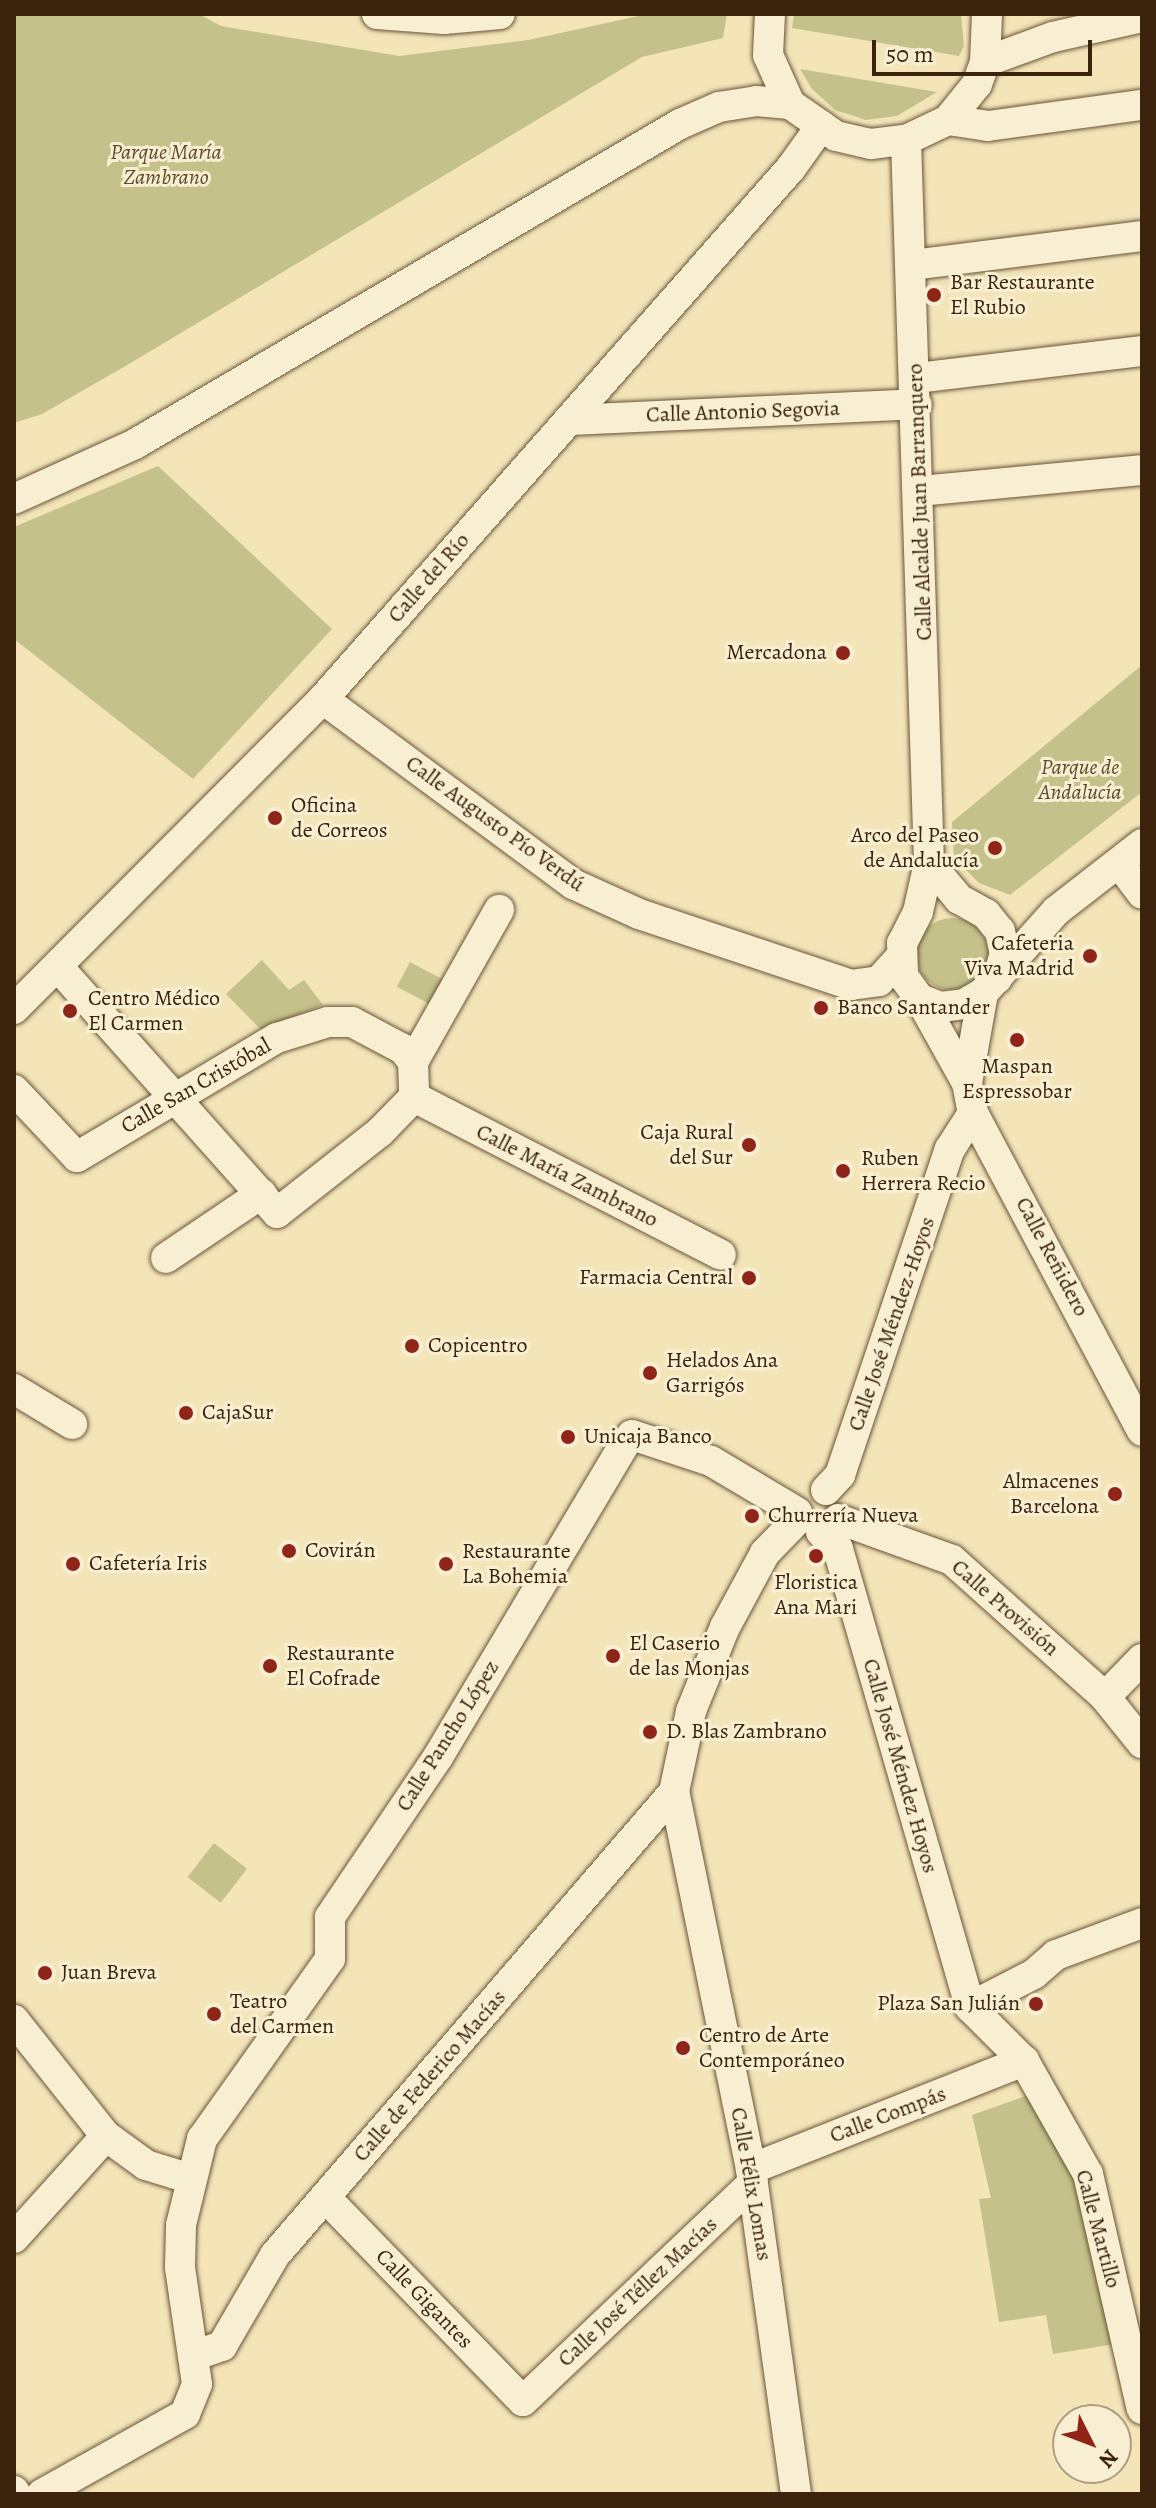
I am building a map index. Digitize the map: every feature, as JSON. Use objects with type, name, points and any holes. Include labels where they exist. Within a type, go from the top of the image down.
[{"type":"street","points":[[377,14],[500,14]]},
{"type":"street","points":[[770,14],[768,55],[790,104]]},
{"type":"street","points":[[14,499],[135,444],[611,160],[719,107],[756,101],[790,104],[836,136],[871,144],[906,140],[948,120],[977,84],[985,62],[987,14]]},
{"type":"street","points":[[985,62],[1053,37],[1142,17]]},
{"type":"street","points":[[948,120],[988,126],[1142,105]]},
{"type":"street","name":"Calle del Río","points":[[19,995],[59,968],[323,699],[791,168],[821,126]]},
{"type":"street","name":"Calle Alcalde Juan Barranquero","points":[[906,140],[917,391],[929,863],[918,912]]},
{"type":"street","points":[[912,265],[1142,236]]},
{"type":"street","name":"Calle Antonio Segovia","points":[[569,420],[917,391],[1142,351]]},
{"type":"street","points":[[920,491],[1142,470]]},
{"type":"street","name":"Calle Augusto Pío Verdú","points":[[323,699],[573,884],[639,914],[851,985],[879,981],[899,959]]},
{"type":"street","points":[[959,899],[939,900],[918,912],[908,927],[899,959],[903,976],[920,999],[941,1007],[964,1004],[990,986],[1056,911],[1130,854],[1142,893]]},
{"type":"street","points":[[929,863],[959,899],[986,914],[1000,931],[1005,954],[990,986]]},
{"type":"street","points":[[166,1258],[269,1203],[320,1182],[414,1097],[413,1062],[499,910]]},
{"type":"street","points":[[986,914],[1024,917],[1056,911]]},
{"type":"street","points":[[59,968],[176,1095],[269,1203]]},
{"type":"street","name":"Calle Reñidero","points":[[967,1083],[990,986]]},
{"type":"street","name":"Calle Reñidero","points":[[920,999],[967,1083],[973,1113],[1132,1385],[1142,1431]]},
{"type":"street","name":"Calle San Cristóbal","points":[[14,1090],[77,1157],[176,1095],[277,1038],[328,1022],[352,1022],[403,1049],[413,1062]]},
{"type":"street","name":"Calle María Zambrano","points":[[414,1097],[721,1255]]},
{"type":"street","name":"Calle José Méndez-Hoyos","points":[[826,1490],[840,1475],[950,1149],[973,1113]]},
{"type":"street","points":[[14,1389],[72,1424]]},
{"type":"street","name":"Calle Pancho López","points":[[42,2494],[167,2429],[185,2414],[197,2384],[179,2254],[188,2178],[202,2139],[330,1959],[330,1917],[438,1757],[632,1435],[711,1461],[814,1520]]},
{"type":"street","name":"Calle Félix Lomas","points":[[796,2494],[752,2176],[674,1792],[685,1734],[704,1674],[748,1579],[765,1553],[814,1520],[806,1493],[826,1490]]},
{"type":"street","name":"Calle Provisión","points":[[814,1520],[952,1560],[1105,1697],[1142,1743]]},
{"type":"street","name":"Calle José Méndez Hoyos","points":[[814,1520],[838,1549],[970,2007]]},
{"type":"street","points":[[1105,1697],[1142,1659]]},
{"type":"street","name":"Calle de Federico Macías","points":[[193,2356],[222,2346],[263,2272],[674,1792]]},
{"type":"street","points":[[1024,2061],[970,2007],[1034,1974],[1056,1955],[1142,1923]]},
{"type":"street","points":[[14,2020],[106,2136],[146,2165],[188,2178]]},
{"type":"street","name":"Calle Compás","points":[[752,2176],[1024,2061]]},
{"type":"street","name":"Calle Martillo","points":[[1024,2061],[1088,2174],[1132,2321],[1142,2409]]},
{"type":"street","points":[[14,2238],[106,2136]]},
{"type":"street","name":"Calle José Téllez Macías","points":[[523,2401],[752,2176]]},
{"type":"street","name":"Calle Gigantes","points":[[325,2197],[523,2401]]},
{"type":"green space","name":"Parque María Zambrano","points":[[14,14],[199,14],[221,26],[399,56],[528,40],[648,14],[727,14],[723,38],[642,57],[129,364],[42,414],[14,423]]},
{"type":"green space","points":[[794,14],[961,14],[964,46],[959,56],[792,28]]},
{"type":"green space","points":[[800,69],[937,92],[897,116],[866,120],[835,110],[812,89]]},
{"type":"green space","points":[[158,466],[332,629],[193,779],[14,639],[14,527]]},
{"type":"green space","name":"Parque de Andalucía","points":[[1142,665],[1142,792],[1010,895],[979,883],[954,858],[952,822]]},
{"type":"green space","points":[[959,918],[978,928],[986,940],[986,968],[978,980],[966,988],[945,990],[926,980],[918,968],[916,947],[926,928],[938,920]]},
{"type":"green space","points":[[262,960],[289,990],[304,980],[323,1005],[261,1030],[226,994]]},
{"type":"green space","points":[[410,962],[453,985],[440,1010],[397,987]]},
{"type":"green space","points":[[214,1843],[247,1869],[221,1903],[188,1877]]},
{"type":"green space","points":[[1029,2095],[1081,2179],[1115,2344],[1053,2354],[1046,2315],[999,2322],[979,2199],[991,2198],[972,2115]]},
{"type":"place","name":"Bar Restaurante El Rubio","points":[[934,295]]},
{"type":"place","name":"Mercadona","points":[[843,653]]},
{"type":"place","name":"Oficina de Correos","points":[[275,818]]},
{"type":"place","name":"Arco del Paseo de Andalucía","points":[[995,848]]},
{"type":"place","name":"Cafeteria Viva Madrid","points":[[1090,956]]},
{"type":"place","name":"Banco Santander","points":[[821,1008]]},
{"type":"place","name":"Centro Médico El Carmen","points":[[70,1011]]},
{"type":"place","name":"Maspan Espressobar","points":[[1017,1040]]},
{"type":"place","name":"Caja Rural del Sur","points":[[749,1145]]},
{"type":"place","name":"Ruben Herrera Recio","points":[[843,1171]]},
{"type":"place","name":"Farmacia Central","points":[[749,1278]]},
{"type":"place","name":"Copicentro","points":[[412,1346]]},
{"type":"place","name":"Helados Ana Garrigós","points":[[650,1373]]},
{"type":"place","name":"CajaSur","points":[[186,1413]]},
{"type":"place","name":"Unicaja Banco","points":[[568,1437]]},
{"type":"place","name":"Almacenes Barcelona","points":[[1115,1494]]},
{"type":"place","name":"Churrería Nueva","points":[[752,1516]]},
{"type":"place","name":"Covirán","points":[[289,1551]]},
{"type":"place","name":"Floristica Ana Mari","points":[[816,1556]]},
{"type":"place","name":"Cafetería Iris","points":[[73,1564]]},
{"type":"place","name":"Restaurante La Bohemia","points":[[446,1564]]},
{"type":"place","name":"El Caserio de las Monjas","points":[[613,1656]]},
{"type":"place","name":"Restaurante El Cofrade","points":[[270,1666]]},
{"type":"place","name":"D. Blas Zambrano","points":[[650,1732]]},
{"type":"place","name":"Juan Breva","points":[[45,1973]]},
{"type":"place","name":"Plaza San Julián","points":[[1036,2004]]},
{"type":"place","name":"Teatro del Carmen","points":[[214,2014]]},
{"type":"place","name":"Centro de Arte Contemporáneo","points":[[683,2048]]}]
